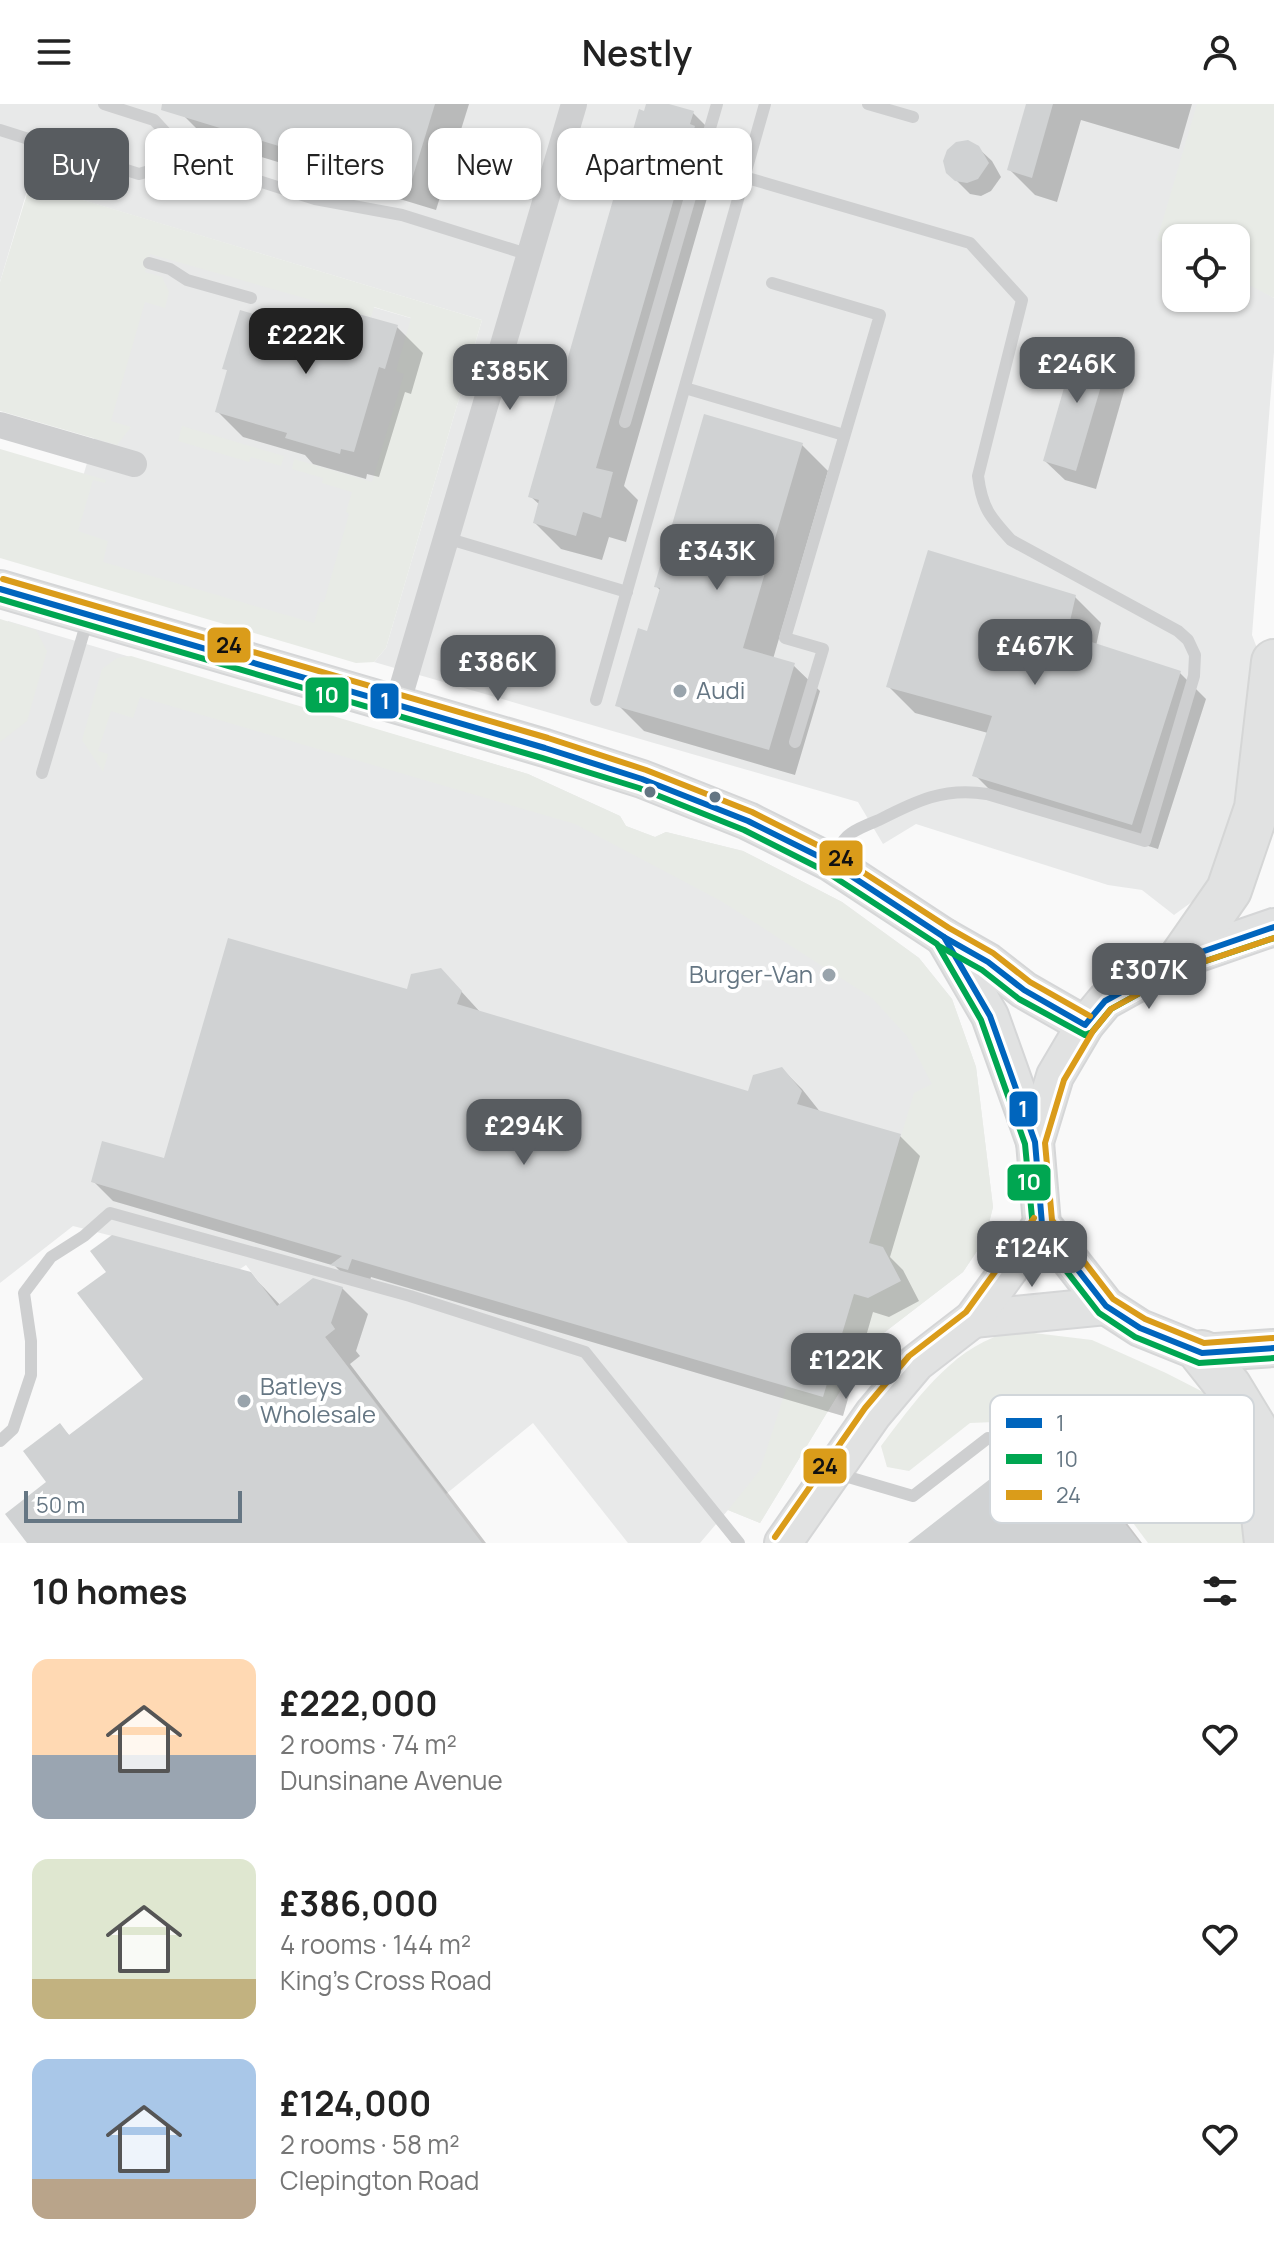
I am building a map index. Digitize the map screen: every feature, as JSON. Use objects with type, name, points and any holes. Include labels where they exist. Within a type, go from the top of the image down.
[{"type":"highway","points":[[1181,959],[1229,890],[1257,808],[1274,662]]},
{"type":"highway","points":[[1202,1353],[1234,1395]]},
{"type":"highway","points":[[1254,1428],[1267,1543]]},
{"type":"street","points":[[397,705],[574,104]]},
{"type":"street","points":[[0,425],[134,464]]},
{"type":"street","points":[[0,589],[545,748],[642,779],[748,821],[830,862],[944,937],[988,962],[1024,990],[1085,1025]]},
{"type":"street","points":[[1035,1142],[1055,1076],[1085,1025],[1105,1001],[1181,959],[1274,927]]},
{"type":"street","points":[[944,937],[990,1016],[1035,1142],[1042,1224],[1106,1306],[1140,1328],[1202,1353],[1274,1348]]},
{"type":"street","points":[[783,1543],[873,1414],[916,1363],[973,1319],[1042,1224]]},
{"type":"street","points":[[973,1319],[1106,1306]]},
{"type":"lane","points":[[104,104],[131,108],[154,120],[161,128]]},
{"type":"lane","points":[[625,422],[717,104]]},
{"type":"lane","points":[[752,149],[765,104]]},
{"type":"lane","points":[[868,104],[913,117]]},
{"type":"lane","points":[[0,130],[139,174],[145,172]]},
{"type":"lane","points":[[752,179],[970,243],[1022,300],[978,476],[981,500],[992,520],[1011,540],[1178,631],[1188,640],[1195,655],[1194,676],[1184,715],[1145,841],[987,794],[949,792],[907,805],[848,835],[830,862]]},
{"type":"lane","points":[[262,182],[315,199],[402,215],[530,255]]},
{"type":"lane","points":[[596,700],[738,200]]},
{"type":"lane","points":[[149,263],[170,269],[187,280],[251,298]]},
{"type":"lane","points":[[772,283],[880,315],[785,638],[823,649],[795,742]]},
{"type":"lane","points":[[685,388],[844,435]]},
{"type":"lane","points":[[446,538],[627,592]]},
{"type":"lane","points":[[42,773],[89,615]]},
{"type":"lane","points":[[0,1441],[13,1429],[31,1375],[31,1341],[24,1293],[51,1257],[84,1236],[110,1213],[410,1296],[585,1352],[739,1543]]},
{"type":"lane","points":[[832,1472],[913,1496],[990,1439]]},
{"type":"shaded area","points":[[0,104],[1274,104],[1259,289],[1274,298],[1274,352],[1252,635],[1260,656],[1238,831],[1200,896],[1174,915],[1142,890],[1108,885],[916,824],[883,844],[858,802],[374,662],[386,648],[482,320],[82,200],[129,200],[129,128],[24,128],[24,200],[0,282]]},
{"type":"shaded area","points":[[1197,104],[1274,104],[1274,298],[1250,285],[1250,224],[1162,224],[1162,242],[1157,240]]},
{"type":"shaded area","points":[[25,200],[83,200],[482,320],[386,648],[374,662],[356,663],[0,558],[0,449],[106,480],[105,483],[93,480],[78,531],[108,541],[103,562],[314,623],[320,602],[324,602],[349,514],[346,512],[352,492],[322,483],[323,478],[292,469],[294,459],[372,482],[404,374],[396,371],[411,318],[374,307],[371,317],[150,254],[145,272],[162,277],[169,292],[165,308],[145,302],[111,421],[131,427],[117,445],[0,411],[0,282]]},
{"type":"shaded area","points":[[151,242],[441,327],[327,635],[58,563]]},
{"type":"shaded area","points":[[182,426],[284,456],[281,466],[251,457],[249,462],[178,441]]},
{"type":"shaded area","points":[[0,619],[36,630],[47,651],[27,721],[0,742]]},
{"type":"shaded area","points":[[8,621],[528,774],[620,816],[626,826],[655,837],[666,832],[743,851],[842,902],[919,958],[952,999],[976,1067],[993,1207],[985,1239],[963,1272],[868,1345],[760,1523],[728,1510],[700,1543],[628,1543],[533,1423],[446,1494],[325,1337],[335,1329],[331,1323],[277,1306],[246,1265],[231,1275],[222,1264],[73,1226],[0,1283],[0,648]]},
{"type":"shaded area","points":[[131,656],[528,774],[620,816],[626,826],[655,837],[666,832],[743,851],[842,902],[919,958],[952,999],[976,1067],[993,1207],[985,1239],[963,1272],[868,1345],[760,1523],[728,1510],[760,1470],[787,1386],[823,1397],[854,1294],[868,1298],[901,1280],[883,1248],[869,1243],[914,1093],[932,1084],[907,1036],[872,998],[721,901],[575,824],[140,697],[133,718],[111,711],[98,751],[108,754],[103,772],[82,740],[102,669],[117,658]]},
{"type":"shaded area","points":[[1014,1332],[1092,1340],[1209,1395],[990,1395],[990,1422],[970,1423],[909,1471],[887,1467],[881,1446],[934,1380],[966,1352]]},
{"type":"shaded area","points":[[1133,1523],[1252,1523],[1255,1543],[1148,1543]]},
{"type":"building","points":[[162,104],[435,104],[412,179],[412,128],[278,128],[278,146],[262,141],[262,128],[220,128],[161,110]]},
{"type":"building","points":[[646,104],[669,104],[694,111],[690,124],[694,128],[634,128],[639,109],[644,111]]},
{"type":"building","points":[[1026,104],[1053,104],[1032,178],[1007,170]]},
{"type":"building","points":[[968,140],[979,146],[989,163],[978,179],[967,183],[955,181],[946,173],[943,161],[947,150],[956,142]]},
{"type":"building","points":[[613,200],[674,200],[596,468],[613,472],[601,518],[583,512],[576,536],[533,523],[539,500],[528,497]]},
{"type":"building","points":[[337,308],[398,325],[385,369],[379,367],[354,452],[341,449],[340,454],[285,438],[287,433],[215,412],[227,370],[222,369],[240,310],[304,329],[308,317],[332,324]]},
{"type":"building","points":[[1078,339],[1112,349],[1076,471],[1043,461]]},
{"type":"building","points":[[704,414],[803,443],[743,648],[795,663],[769,750],[615,706],[638,628],[647,631],[660,588],[654,587]]},
{"type":"building","points":[[928,550],[1076,595],[1067,634],[1181,671],[1132,825],[972,776],[992,716],[886,687]]},
{"type":"building","points":[[228,938],[407,989],[411,974],[441,968],[462,991],[457,1004],[748,1091],[753,1075],[782,1067],[802,1091],[797,1104],[901,1134],[869,1243],[883,1247],[901,1281],[868,1298],[854,1294],[823,1397],[352,1259],[348,1270],[330,1265],[342,1256],[91,1182],[102,1141],[164,1158]]},
{"type":"building","name":"Batleys Wholesale","points":[[112,1235],[251,1272],[277,1306],[313,1278],[343,1287],[331,1323],[335,1329],[325,1337],[482,1543],[27,1543],[5,1514],[46,1482],[23,1451],[60,1423],[69,1435],[143,1379],[77,1293],[106,1272],[90,1251]]},
{"type":"building","points":[[990,1479],[990,1523],[1125,1523],[1140,1543],[908,1543]]},
{"type":"transit line","name":"24","points":[[3,579],[548,738],[646,770],[752,812],[835,854],[993,953],[1030,982],[1090,1016]]},
{"type":"transit line","name":"1","points":[[0,589],[642,779],[748,821],[830,862],[944,937],[990,1016],[1035,1142],[1042,1224],[1106,1306],[1140,1328],[1202,1353],[1274,1348]]},
{"type":"transit line","name":"10","points":[[0,599],[639,788],[744,830],[825,871],[937,944],[981,1020],[1025,1144],[1033,1228],[1099,1313],[1135,1337],[1199,1363],[1274,1358]]},
{"type":"transit line","name":"1","points":[[944,937],[988,962],[1024,990],[1085,1025],[1105,1001],[1181,959],[1274,927]]},
{"type":"transit line","name":"10","points":[[939,946],[982,970],[1019,999],[1085,1035],[1092,1032],[1111,1009],[1185,968],[1274,938]]},
{"type":"transit line","name":"24","points":[[1273,1338],[1204,1343],[1145,1319],[1113,1299],[1052,1220],[1045,1143],[1064,1080],[1093,1031],[1111,1009],[1185,968],[1274,938]]},
{"type":"transit line","name":"24","points":[[775,1537],[865,1408],[909,1356],[966,1312],[1034,1218]]},
{"type":"place","name":"Audi","points":[[680,691]]},
{"type":"place","name":"Burger-Van","points":[[829,975]]},
{"type":"place","name":"Batleys Wholesale","points":[[244,1401]]}]
